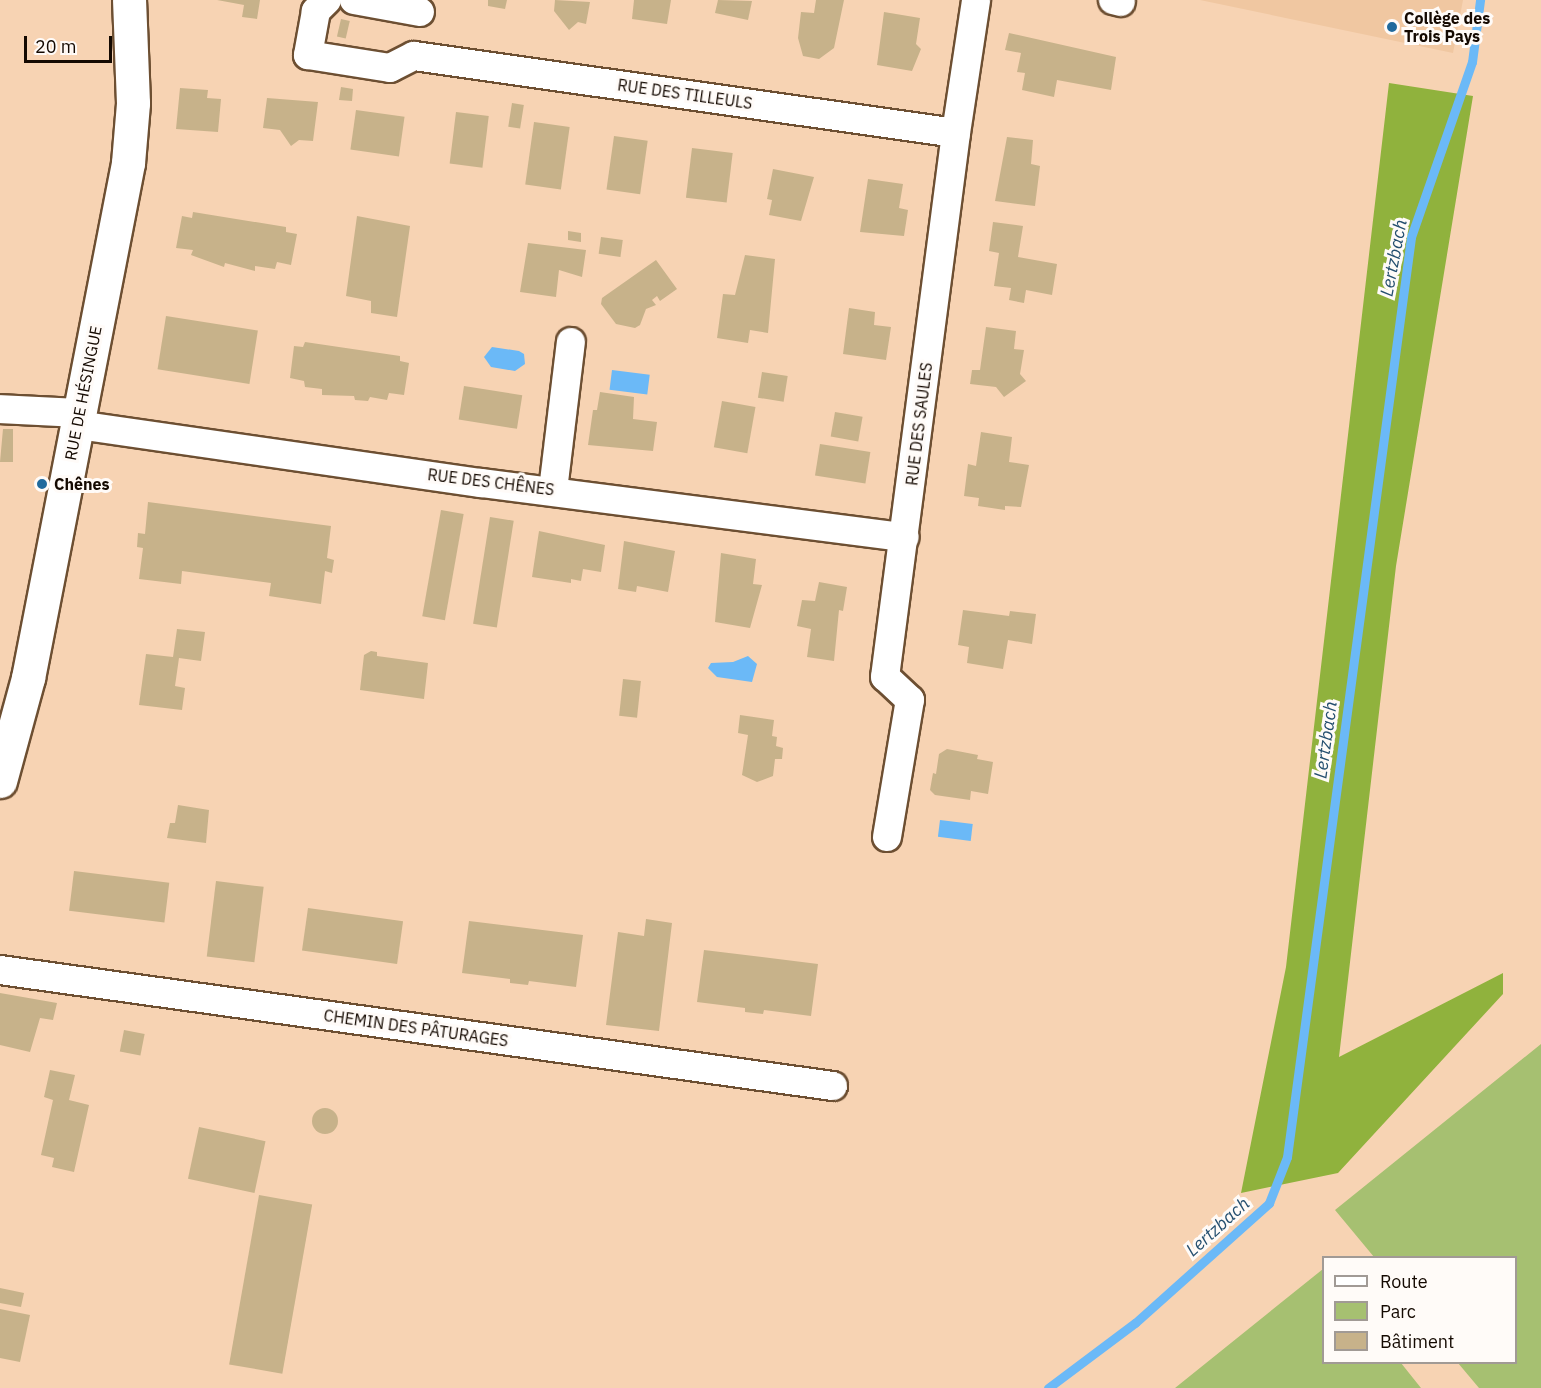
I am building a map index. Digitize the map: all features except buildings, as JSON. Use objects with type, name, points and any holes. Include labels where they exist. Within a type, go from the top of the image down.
[{"type":"main road","name":"RUE DE HÉSINGUE","points":[[0,781],[28,678],[128,163],[133,103],[129,0]]},
{"type":"street","points":[[327,0],[316,11],[309,55],[390,68],[414,56],[421,6],[354,0]]},
{"type":"street","name":"RUE DES SAULES","points":[[887,837],[910,700],[885,677],[956,133],[976,0]]},
{"type":"street","name":"RUE DES TILLEULS","points":[[414,56],[956,133]]},
{"type":"street","points":[[553,490],[571,342]]},
{"type":"street","name":"RUE DES CHÊNES","points":[[0,409],[79,419],[481,483],[553,490],[905,537]]},
{"type":"street","name":"CHEMIN DES PÂTURAGES","points":[[0,970],[833,1086]]},
{"type":"shaded area","name":"Collège des Trois Pays","points":[[1200,0],[1463,0],[1453,53]]},
{"type":"green space","points":[[1389,83],[1473,96],[1396,566],[1339,1057],[1503,973],[1503,994],[1338,1173],[1241,1193],[1286,967]]},
{"type":"green space","points":[[1541,1044],[1541,1388],[1479,1388],[1459,1364],[1517,1364],[1517,1256],[1373,1256],[1335,1210]]},
{"type":"green space","points":[[1322,1270],[1322,1364],[1402,1364],[1421,1388],[1175,1388]]},
{"type":"water","points":[[492,347],[519,351],[524,354],[525,364],[515,371],[491,367],[484,357]]},
{"type":"water","points":[[612,370],[650,375],[647,394],[610,390]]},
{"type":"water","points":[[748,656],[757,664],[752,682],[717,677],[708,668],[711,663],[733,662]]},
{"type":"water","points":[[940,820],[973,824],[971,841],[938,837]]},
{"type":"waterway","name":"Lertzbach","points":[[1048,1388],[1135,1323],[1269,1203],[1287,1157],[1411,237],[1472,62],[1480,0]]},
{"type":"place","name":"Collège des Trois Pays","points":[[1392,27]]},
{"type":"place","name":"Chênes","points":[[42,484]]}]
